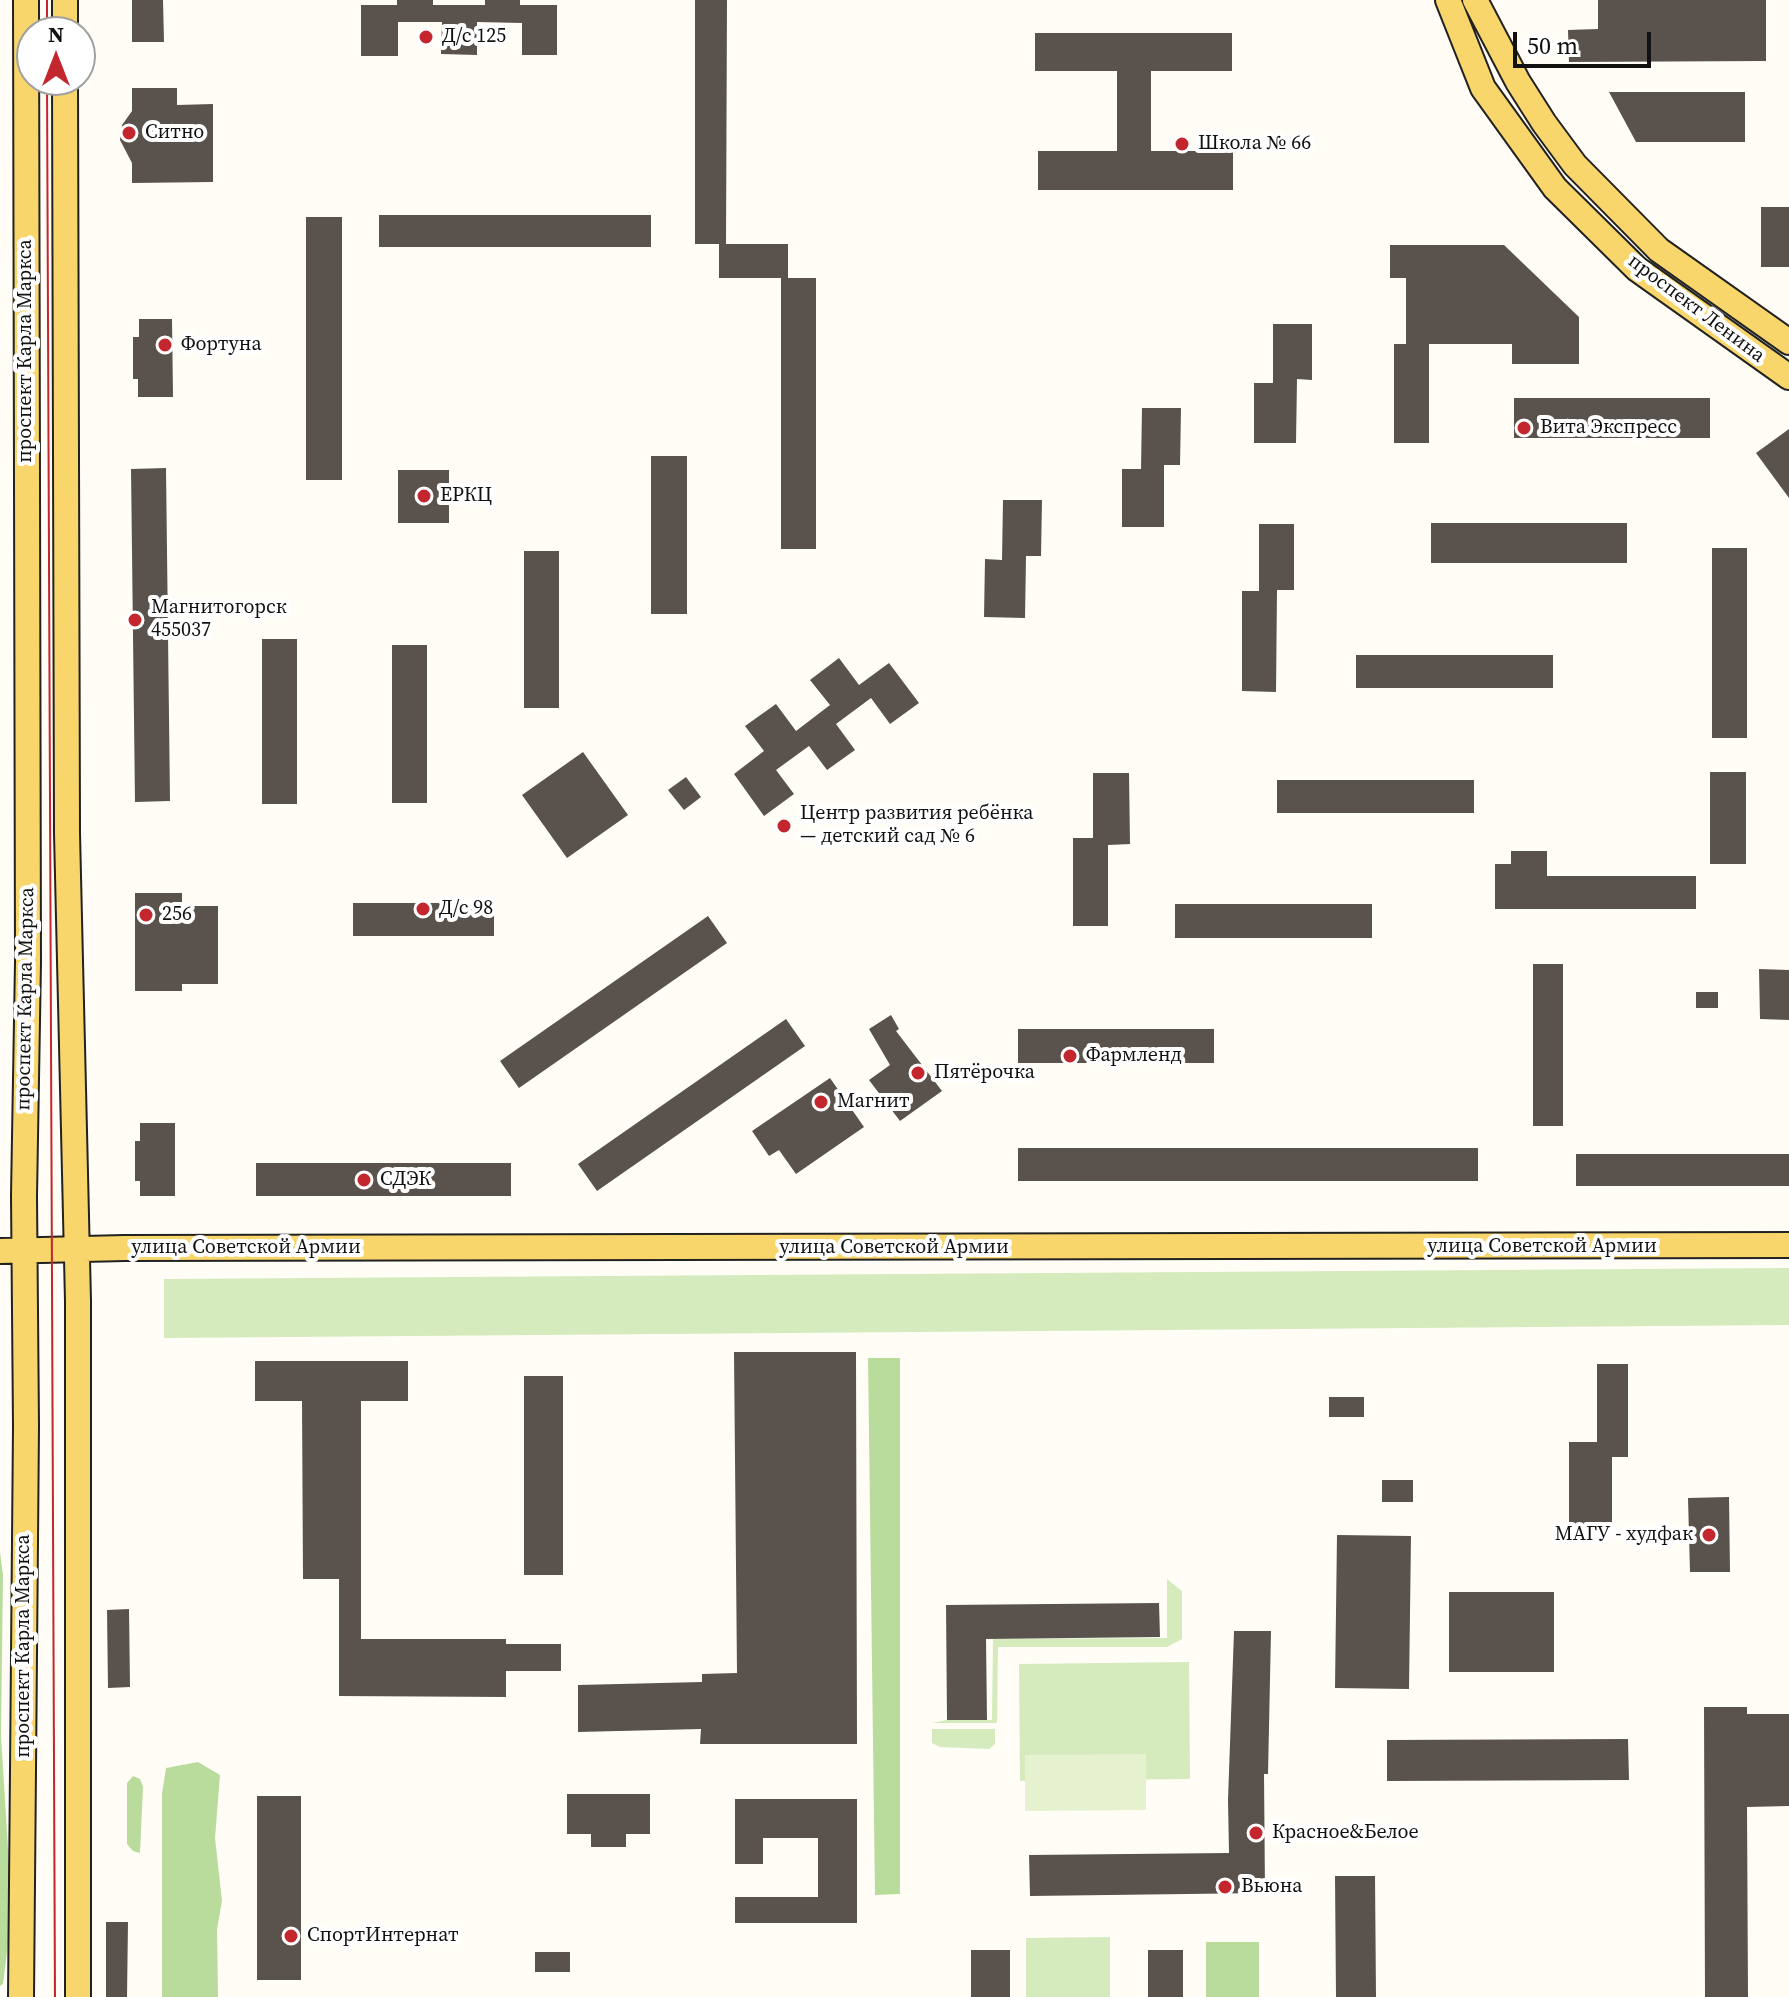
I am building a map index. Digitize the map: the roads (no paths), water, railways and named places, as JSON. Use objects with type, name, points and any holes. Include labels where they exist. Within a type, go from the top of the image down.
[{"type":"main road","name":"проспект Карла Маркса","points":[[21,1997],[26,1426],[12,1251],[28,962],[26,0]]},
{"type":"main road","name":"проспект Ленина","points":[[1448,0],[1483,88],[1555,188],[1637,269],[1789,377]]},
{"type":"main road","name":"проспект Ленина","points":[[1475,0],[1518,82],[1575,165],[1659,250],[1789,342]]},
{"type":"main road","name":"проспект Карла Маркса","points":[[65,96],[67,833],[77,1249],[78,1997]]},
{"type":"main road","name":"улица Советской Армии","points":[[12,1251],[1789,1245]]},
{"type":"tram line","points":[[47,0],[47,16]]},
{"type":"tram line","points":[[47,96],[55,1997]]},
{"type":"place","name":"Д/с 125","points":[[426,37]]},
{"type":"place","name":"Ситно","points":[[129,133]]},
{"type":"place","name":"Школа № 66","points":[[1182,144]]},
{"type":"place","name":"Фортуна","points":[[165,345]]},
{"type":"place","name":"Вита Экспресс","points":[[1524,428]]},
{"type":"place","name":"ЕРКЦ","points":[[424,496]]},
{"type":"place","name":"Магнитогорск 455037","points":[[135,620]]},
{"type":"place","name":"Центр развития ребёнка — детский сад № 6","points":[[784,826]]},
{"type":"place","name":"Д/с 98","points":[[423,909]]},
{"type":"place","name":"256","points":[[146,915]]},
{"type":"place","name":"Фармленд","points":[[1070,1056]]},
{"type":"place","name":"Пятёрочка","points":[[918,1073]]},
{"type":"place","name":"Магнит","points":[[821,1102]]},
{"type":"place","name":"СДЭК","points":[[364,1180]]},
{"type":"place","name":"МАГУ - худфак","points":[[1709,1535]]},
{"type":"place","name":"Красное&Белое","points":[[1256,1833]]},
{"type":"place","name":"Вьюна","points":[[1225,1887]]},
{"type":"place","name":"СпортИнтернат","points":[[291,1936]]}]
